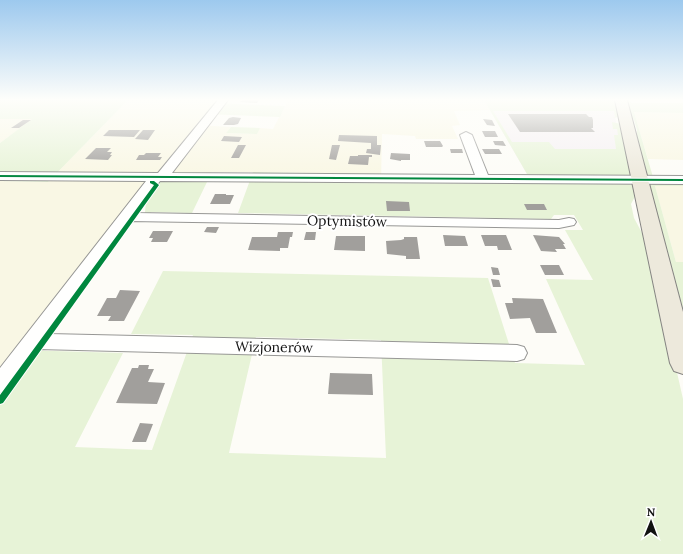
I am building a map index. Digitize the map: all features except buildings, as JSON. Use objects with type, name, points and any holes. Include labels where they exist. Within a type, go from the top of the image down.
[{"type":"main road","points":[[627,126],[683,363]]},
{"type":"street","points":[[0,384],[126,216],[202,126]]},
{"type":"street","points":[[466,135],[483,179]]},
{"type":"street","points":[[0,176],[683,180]]},
{"type":"street","name":"Optymistów","points":[[126,216],[445,223],[559,224],[569,222]]},
{"type":"street","name":"Wizjonerów","points":[[32,341],[517,353]]},
{"type":"shaded area","points":[[0,126],[24,126],[0,143]]},
{"type":"shaded area","points":[[103,126],[211,126],[231,127],[226,133],[256,134],[260,128],[273,129],[275,126],[453,126],[458,139],[416,139],[415,136],[382,134],[381,183],[308,183],[309,173],[266,172],[212,172],[207,182],[196,182],[200,173],[164,182],[148,182],[0,374],[0,181],[48,182]]},
{"type":"shaded area","points":[[499,126],[617,126],[626,175],[527,174]]},
{"type":"shaded area","points":[[638,126],[683,126],[683,160],[648,159]]},
{"type":"shaded area","points":[[655,186],[683,186],[683,262],[676,262]]},
{"type":"green space","points":[[23,126],[103,126],[48,182],[0,181],[0,143]]},
{"type":"green space","points":[[499,126],[502,126],[512,142],[549,142],[555,149],[616,149],[614,135],[618,135],[617,129],[613,129],[613,126],[621,126],[632,176],[515,174],[527,174]]},
{"type":"green space","points":[[636,126],[638,126],[653,177],[644,174],[636,144]]},
{"type":"green space","points":[[231,127],[260,128],[257,134],[226,133]]},
{"type":"green space","points":[[172,172],[200,172],[196,182],[207,182],[192,213],[151,212],[144,222],[148,182],[164,182]]},
{"type":"green space","points":[[253,172],[310,173],[308,183],[590,184],[589,182],[626,183],[635,186],[638,191],[631,204],[634,218],[648,244],[683,399],[683,554],[0,554],[0,374],[19,350],[123,353],[75,447],[152,450],[193,335],[131,334],[163,271],[488,278],[515,363],[585,365],[546,279],[593,280],[565,230],[583,230],[574,215],[554,215],[551,219],[238,213]],"holes":[[[256,337],[381,340],[386,458],[229,453]]]},
{"type":"green space","points":[[683,182],[683,186],[655,186],[676,262],[683,262],[683,329],[647,186],[650,183]]},
{"type":"cycle path","points":[[0,176],[683,180]]},
{"type":"cycle path","points":[[0,401],[157,185],[152,182]]}]
